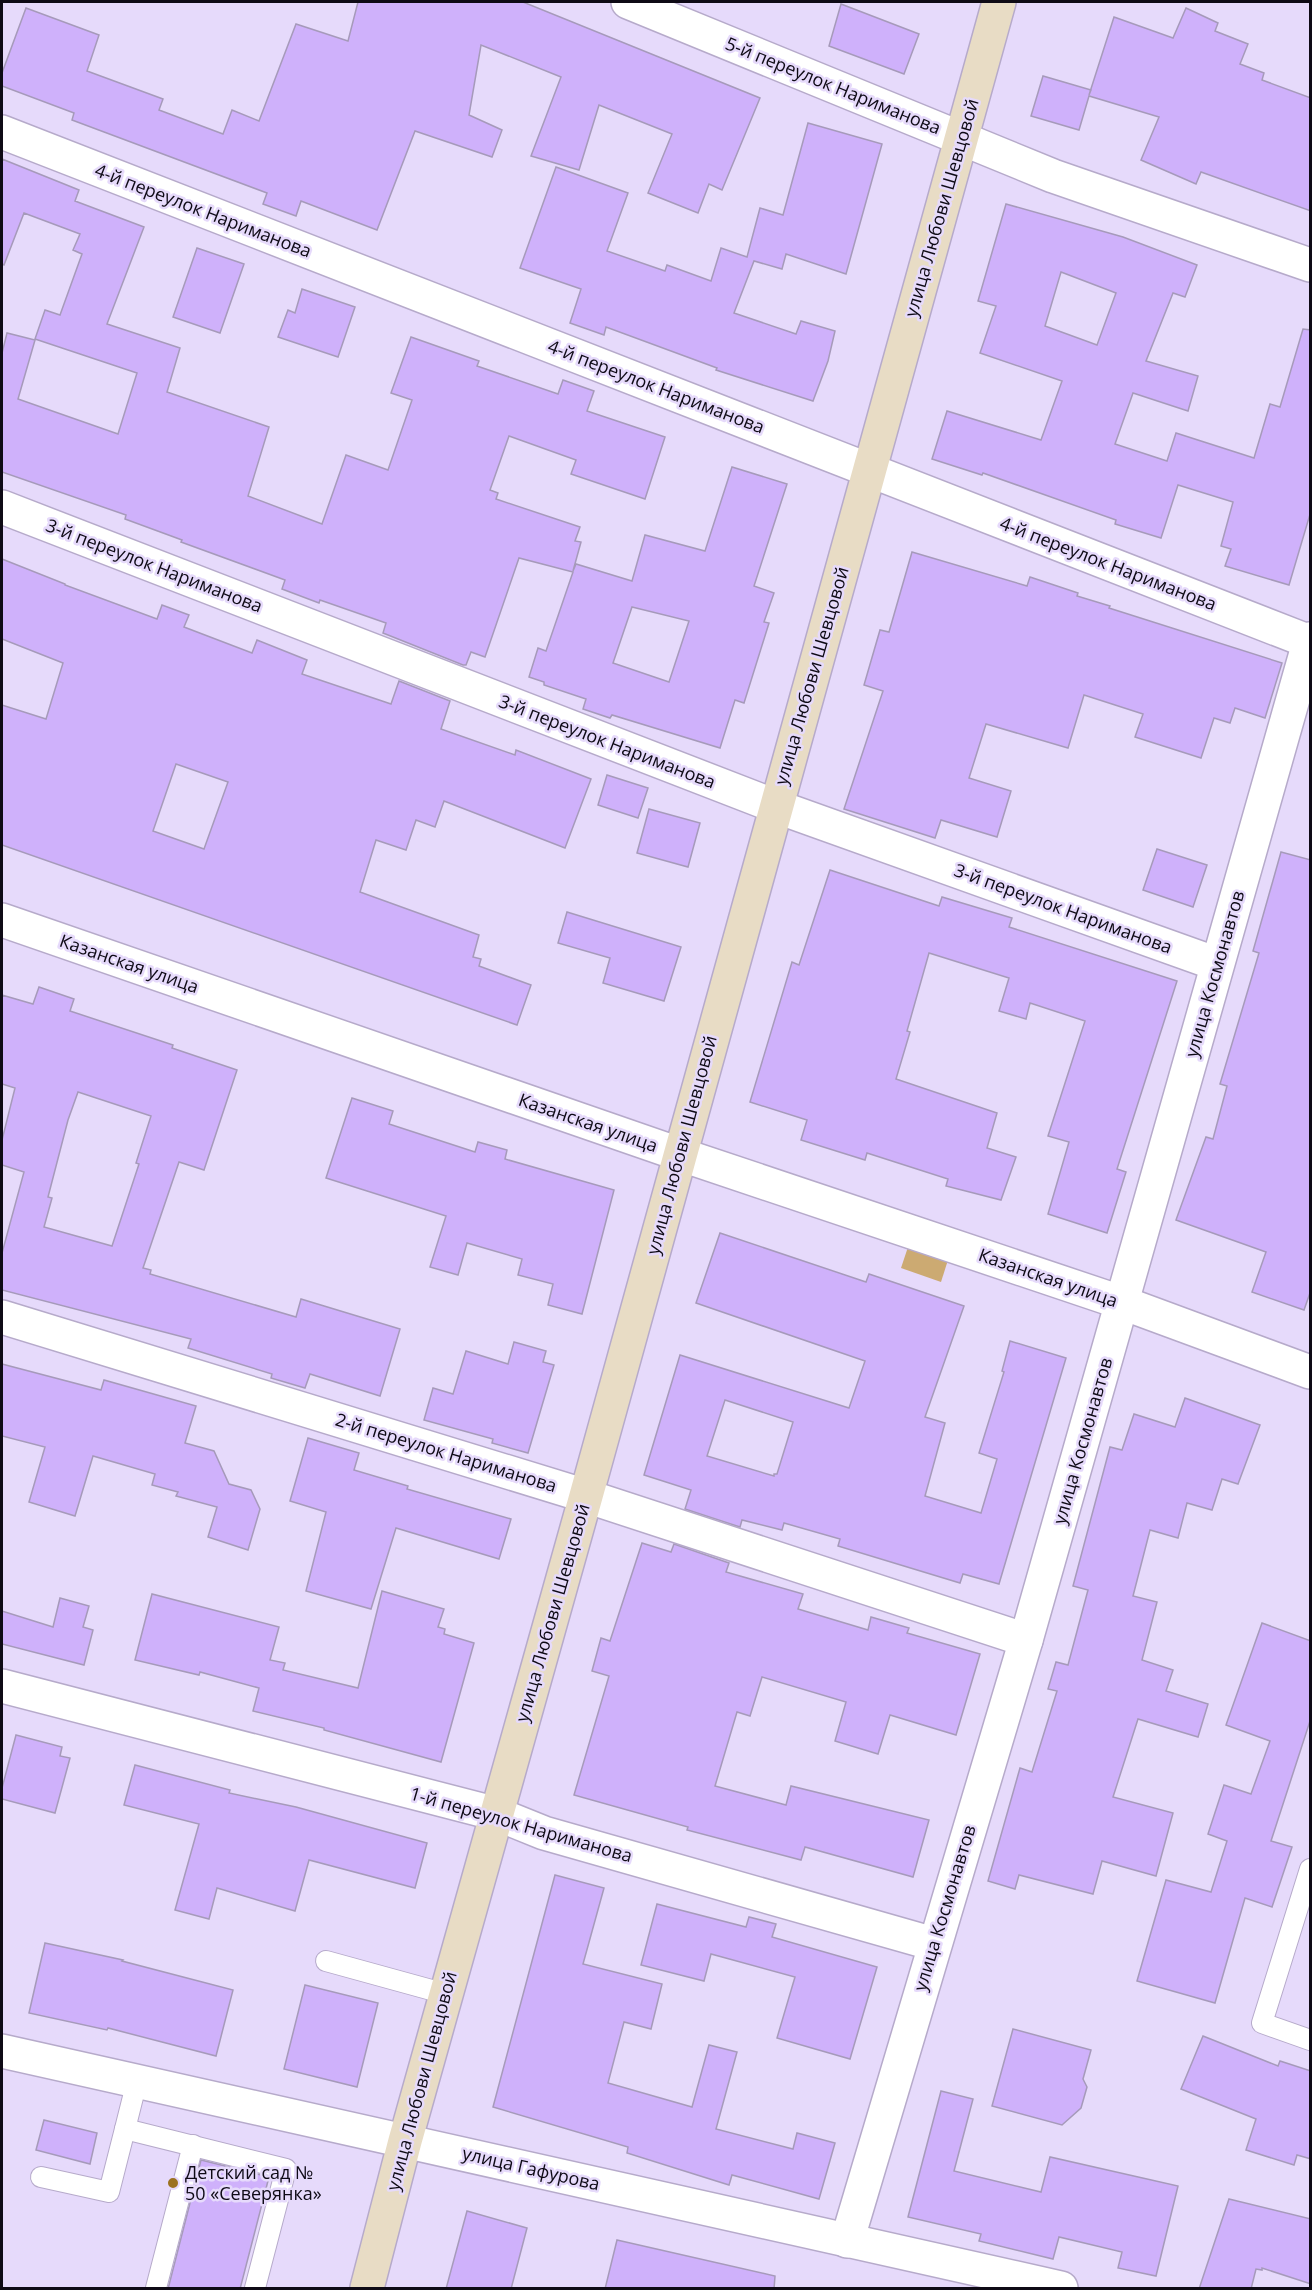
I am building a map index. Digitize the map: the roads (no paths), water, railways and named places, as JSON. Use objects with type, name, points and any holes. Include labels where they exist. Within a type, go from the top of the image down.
[{"type":"street","name":"5-й переулок Нариманова","points":[[628,2],[1053,176],[1311,265]]},
{"type":"street","name":"улица Любови Шевцовой","points":[[367,2289],[405,2141],[586,1496],[999,2]]},
{"type":"street","name":"4-й переулок Нариманова","points":[[2,132],[869,471],[1310,640]]},
{"type":"street","name":"3-й переулок Нариманова","points":[[2,507],[775,807],[1217,964]]},
{"type":"street","name":"улица Космонавтов","points":[[847,2241],[1026,1640],[1310,640]]},
{"type":"street","name":"Казанская улица","points":[[2,920],[679,1154],[1123,1304],[1311,1372]]},
{"type":"street","name":"2-й переулок Нариманова","points":[[2,1317],[586,1496],[1026,1640]]},
{"type":"street","name":"1-й переулок Нариманова","points":[[2,1686],[497,1814],[544,1833],[934,1944]]},
{"type":"street","name":"улица Гафурова","points":[[2,2051],[1061,2289]]},
{"type":"lane","points":[[1311,1869],[1262,2023],[1311,2040]]},
{"type":"lane","points":[[326,1961],[446,1994]]},
{"type":"lane","points":[[41,2177],[109,2192],[137,2081]]},
{"type":"lane","points":[[125,2129],[286,2169],[255,2289]]},
{"type":"lane","points":[[156,2289],[193,2145]]},
{"type":"place","name":"Детский сад № 50 «Северянка»","points":[[173,2183]]}]
